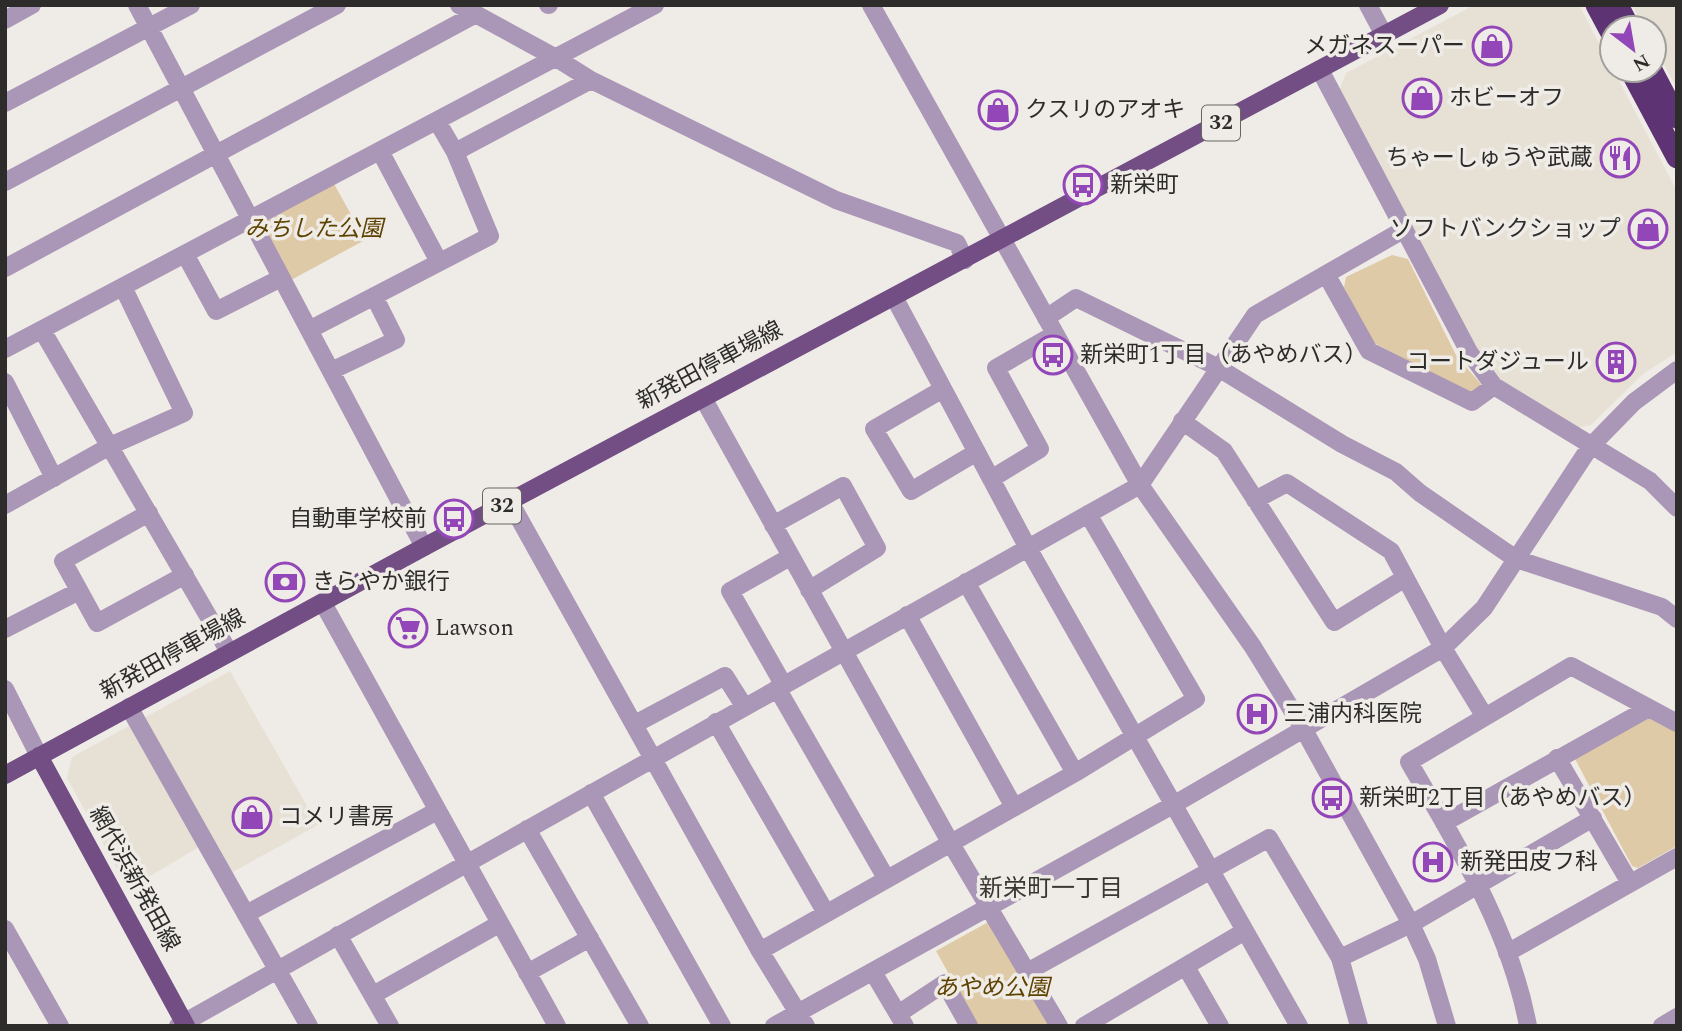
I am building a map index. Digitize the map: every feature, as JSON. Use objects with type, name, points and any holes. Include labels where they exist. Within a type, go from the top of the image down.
[{"type":"highway","points":[[1637,84],[1677,158]]},
{"type":"highway","points":[[1659,84],[1677,118]]},
{"type":"main road","name":"新発田停車場線","points":[[5,775],[424,547],[1440,5]]},
{"type":"main road","name":"網代浜新発田線","points":[[39,756],[183,1024]]},
{"type":"street","points":[[5,20],[32,5]]},
{"type":"street","points":[[137,5],[424,547]]},
{"type":"street","points":[[5,103],[191,5]]},
{"type":"street","points":[[5,182],[337,5]]},
{"type":"street","points":[[5,349],[556,58],[632,11],[655,5]]},
{"type":"street","points":[[871,5],[1140,485],[1253,647],[1303,728],[1411,924],[1427,959],[1447,1026]]},
{"type":"street","points":[[1368,5],[1384,35]]},
{"type":"street","points":[[5,268],[217,156],[466,10],[591,80],[836,200],[957,243],[965,260]]},
{"type":"street","points":[[1320,70],[1469,352],[1494,386],[1590,447],[1650,481],[1677,508]]},
{"type":"street","points":[[454,152],[591,80]]},
{"type":"street","points":[[309,330],[490,236],[454,152],[437,121]]},
{"type":"street","points":[[380,151],[439,262]]},
{"type":"street","points":[[183,1024],[842,650],[1140,485],[1217,367],[1255,315],[1403,230]]},
{"type":"street","points":[[185,254],[216,312],[281,278]]},
{"type":"street","points":[[1326,274],[1369,351],[1472,401],[1494,386]]},
{"type":"street","points":[[5,505],[110,446],[184,413],[122,287]]},
{"type":"street","points":[[331,371],[396,340],[374,296]]},
{"type":"street","points":[[894,297],[1028,548],[1299,1026]]},
{"type":"street","points":[[991,478],[1040,449],[996,368],[1051,326],[1076,299],[1217,367],[1342,444],[1396,472],[1420,493],[1517,559],[1662,607],[1677,619]]},
{"type":"street","points":[[42,330],[229,652]]},
{"type":"street","points":[[774,1026],[802,1019],[873,972],[1173,805],[1443,648],[1484,608],[1590,447],[1634,402],[1677,370]]},
{"type":"street","points":[[5,382],[54,478]]},
{"type":"street","points":[[943,389],[874,429],[911,491],[977,452]]},
{"type":"street","points":[[702,398],[950,842],[1059,1026]]},
{"type":"street","points":[[1182,421],[1224,451],[1334,622],[1405,578]]},
{"type":"street","points":[[1255,500],[1287,483],[1391,551],[1443,648],[1485,717]]},
{"type":"street","points":[[773,525],[843,486],[849,496],[877,548],[809,590]]},
{"type":"street","points":[[510,502],[760,951],[802,1019]]},
{"type":"street","points":[[149,513],[62,561],[97,623],[185,575]]},
{"type":"street","points":[[760,951],[1075,773],[1196,699],[1088,514]]},
{"type":"street","points":[[790,557],[730,591],[886,878]]},
{"type":"street","points":[[966,582],[1075,773]]},
{"type":"street","points":[[5,629],[79,591]]},
{"type":"street","points":[[323,603],[557,1026]]},
{"type":"street","points":[[906,615],[1014,807]]},
{"type":"street","points":[[1528,1026],[1507,953],[1479,883],[1409,762],[1571,666],[1677,723]]},
{"type":"street","points":[[635,724],[725,676],[744,706]]},
{"type":"street","points":[[5,689],[39,756]]},
{"type":"street","points":[[130,707],[309,1026]]},
{"type":"street","points":[[1444,823],[1649,708]]},
{"type":"street","points":[[716,722],[826,913]]},
{"type":"street","points":[[1557,758],[1630,883]]},
{"type":"street","points":[[591,793],[722,1026]]},
{"type":"street","points":[[246,914],[437,811]]},
{"type":"street","points":[[1340,958],[1411,924],[1593,818]]},
{"type":"street","points":[[527,829],[640,1026]]},
{"type":"street","points":[[1027,972],[1269,838],[1340,958],[1359,1026]]},
{"type":"street","points":[[1507,953],[1677,857]]},
{"type":"street","points":[[373,995],[499,924]]},
{"type":"street","points":[[5,929],[61,1026]]},
{"type":"street","points":[[1084,1026],[1245,931]]},
{"type":"street","points":[[338,935],[390,1026]]},
{"type":"street","points":[[527,972],[590,938]]},
{"type":"street","points":[[1186,967],[1220,1026]]},
{"type":"street","points":[[873,972],[901,1020],[945,984],[969,1026]]},
{"type":"shaded area","points":[[1474,5],[1579,5],[1598,41],[1598,84],[1621,84],[1677,191],[1677,352],[1643,374],[1591,425],[1572,429],[1504,385],[1485,364],[1339,91],[1346,73]]},
{"type":"shaded area","points":[[1632,5],[1677,5],[1677,89],[1668,72],[1668,14],[1637,14]]},
{"type":"shaded area","points":[[230,671],[318,825],[220,879],[201,846],[128,889],[67,778],[72,757]]},
{"type":"green space","name":"みちした公園","points":[[332,180],[365,240],[291,280],[261,227],[264,217]]},
{"type":"green space","points":[[1392,255],[1408,259],[1457,357],[1481,384],[1480,391],[1472,395],[1370,341],[1344,287],[1346,277]]},
{"type":"green space","points":[[1652,715],[1677,728],[1677,846],[1638,868],[1632,866],[1575,759]]},
{"type":"green space","name":"あやめ公園","points":[[990,921],[1049,1026],[978,1026],[936,951]]},
{"type":"place","name":"メガネスーパー","points":[[1492,46]]},
{"type":"place","name":"ホビーオフ","points":[[1422,98]]},
{"type":"place","name":"クスリのアオキ","points":[[998,110]]},
{"type":"place","name":"ちゃーしゅうや武蔵","points":[[1620,158]]},
{"type":"place","name":"新栄町","points":[[1083,185]]},
{"type":"place","name":"ソフトバンクショップ","points":[[1648,229]]},
{"type":"place","name":"新栄町1丁目（あやめバス）","points":[[1053,355]]},
{"type":"place","name":"コートダジュール","points":[[1616,362]]},
{"type":"place","name":"自動車学校前","points":[[454,519]]},
{"type":"place","name":"きらやか銀行","points":[[285,582]]},
{"type":"place","name":"Lawson","points":[[408,628]]},
{"type":"place","name":"三浦内科医院","points":[[1257,714]]},
{"type":"place","name":"新栄町2丁目（あやめバス）","points":[[1332,798]]},
{"type":"place","name":"コメリ書房","points":[[252,817]]},
{"type":"place","name":"新発田皮フ科","points":[[1433,862]]},
{"type":"district","name":"新栄町一丁目","points":[[1051,889]]}]
